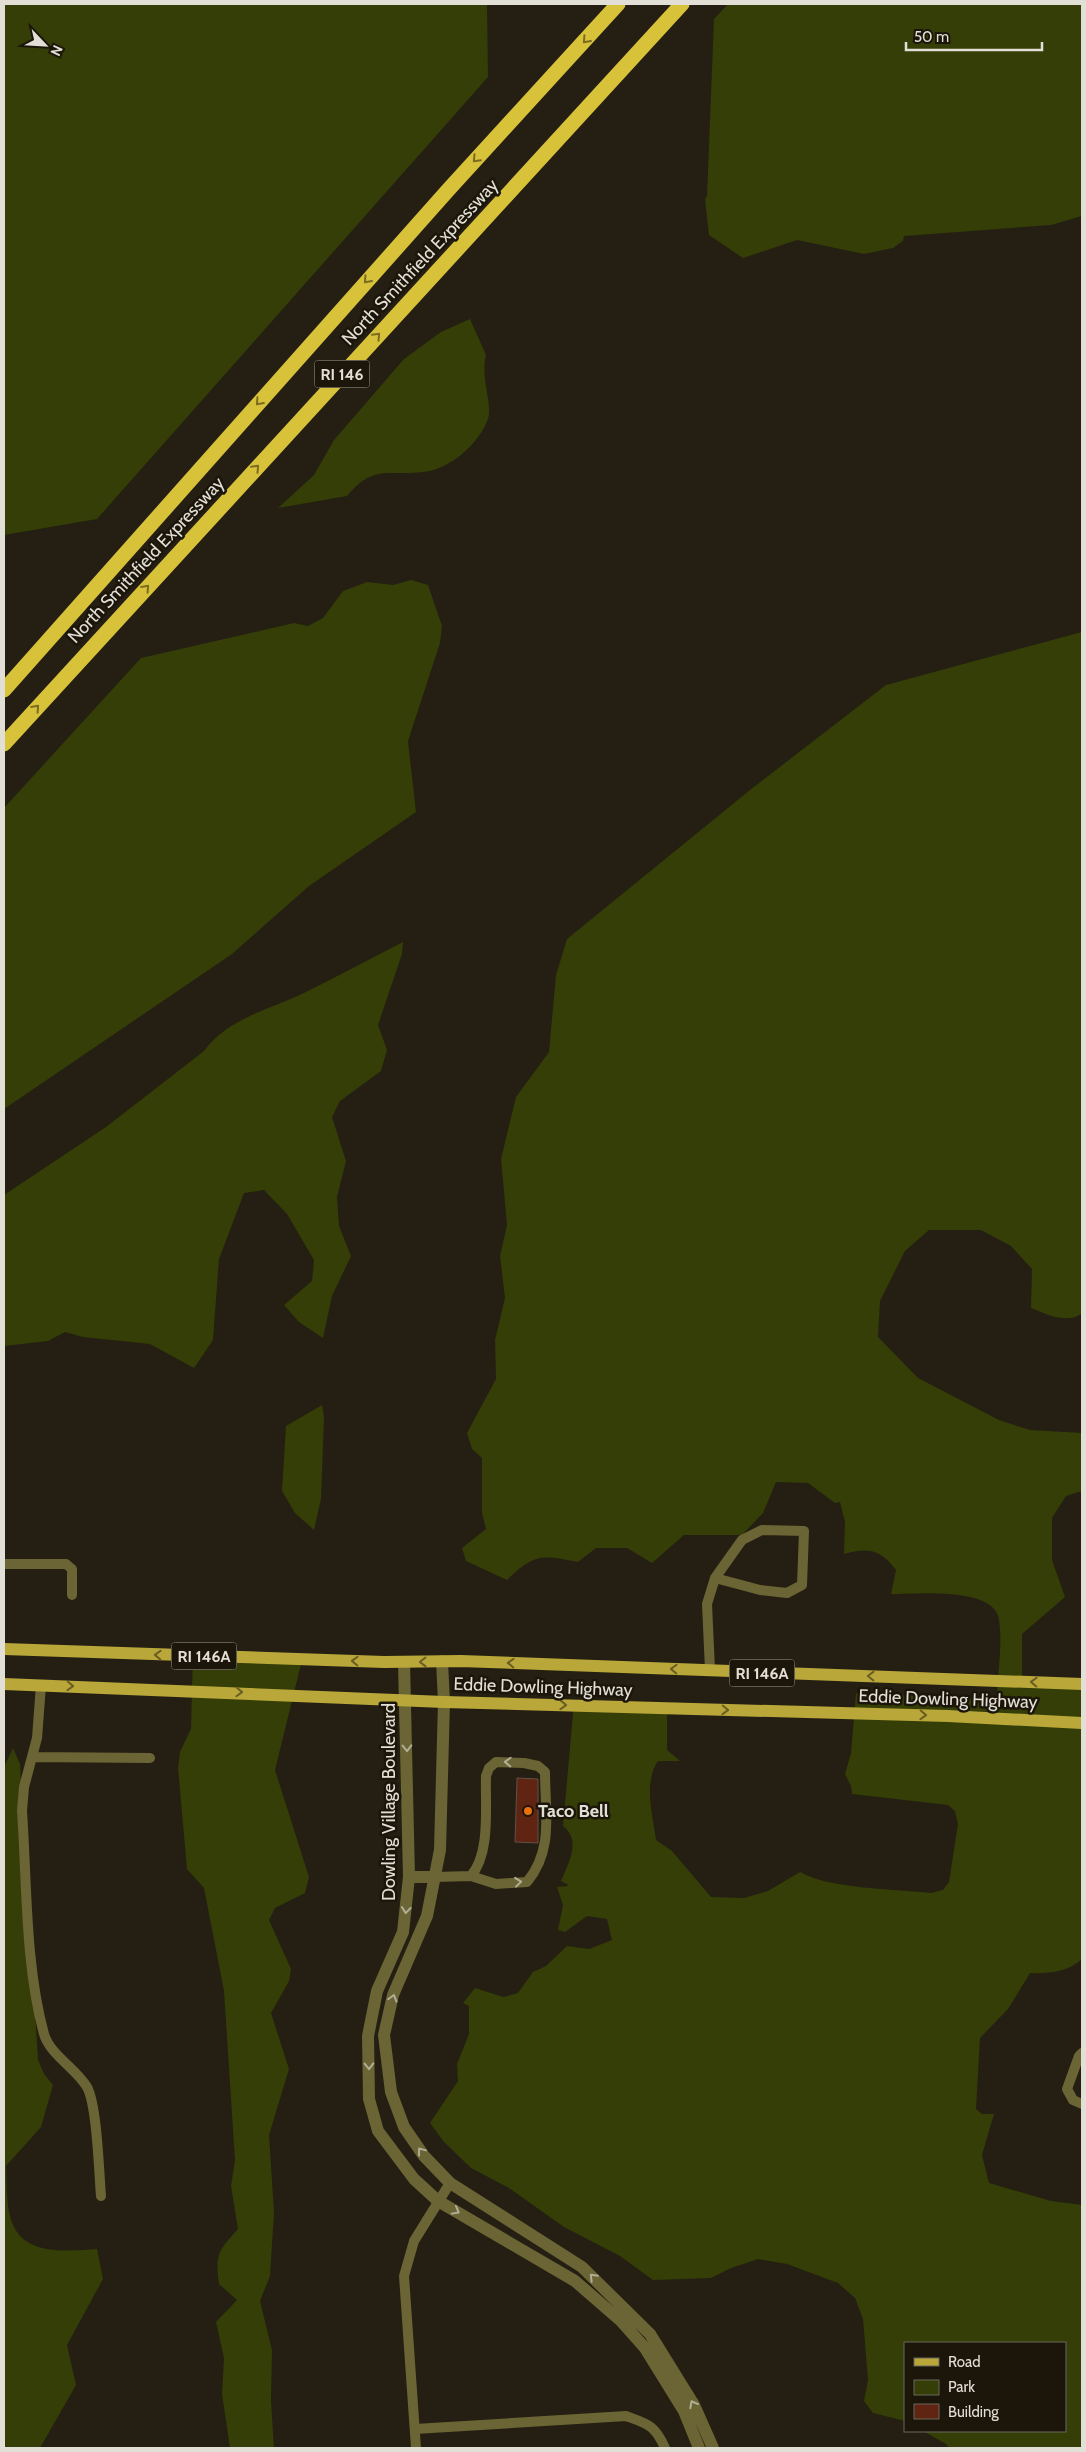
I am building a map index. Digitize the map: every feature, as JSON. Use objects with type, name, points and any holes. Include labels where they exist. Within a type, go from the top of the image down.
[{"type":"highway","name":"North Smithfield Expressway","points":[[4,690],[448,189],[618,4]]},
{"type":"highway","name":"North Smithfield Expressway","points":[[4,744],[682,4]]},
{"type":"main road","name":"Eddie Dowling Highway","points":[[4,1649],[404,1662],[442,1661],[1082,1684]]},
{"type":"main road","name":"Eddie Dowling Highway","points":[[4,1684],[444,1702],[948,1716],[1082,1723]]},
{"type":"street","points":[[442,1661],[444,1702],[440,1850],[427,1916],[393,1995],[384,2035],[391,2092],[404,2128],[424,2156],[450,2183],[582,2267],[650,2334],[694,2405],[713,2448]]},
{"type":"street","name":"Dowling Village Boulevard","points":[[404,1662],[407,1699],[409,1877],[404,1932],[377,1991],[368,2036],[369,2099],[378,2131],[414,2179],[438,2201],[575,2281],[621,2321],[645,2348],[684,2411],[699,2448]]},
{"type":"street","points":[[409,1877],[435,1877]]},
{"type":"lane","points":[[710,1670],[707,1604],[715,1578],[742,1540],[762,1530],[804,1530],[802,1585],[787,1593],[760,1590],[715,1578]]},
{"type":"lane","points":[[4,1564],[66,1564],[72,1569],[72,1595]]},
{"type":"lane","points":[[41,1685],[37,1738],[24,1787],[22,1810],[33,1973],[45,2036],[58,2055],[72,2068],[88,2088],[94,2123],[101,2196]]},
{"type":"lane","points":[[33,1757],[150,1758]]},
{"type":"lane","points":[[435,1877],[471,1876],[496,1884],[527,1882],[537,1870],[545,1848],[545,1772],[538,1766],[524,1763],[496,1762],[489,1768],[486,1776],[483,1853],[479,1867],[471,1876]]},
{"type":"lane","points":[[1082,2053],[1079,2056],[1067,2089],[1073,2100],[1082,2104]]},
{"type":"lane","points":[[416,2448],[404,2276],[414,2241],[450,2183]]},
{"type":"lane","points":[[415,2429],[626,2416],[645,2423],[658,2431],[664,2448]]},
{"type":"green space","points":[[4,4],[487,4],[488,77],[97,519],[4,535]]},
{"type":"green space","points":[[728,4],[1082,4],[1082,216],[1051,225],[904,236],[903,241],[893,248],[864,254],[797,240],[743,258],[709,235],[705,199],[707,196],[714,19]]},
{"type":"green space","points":[[470,319],[486,355],[484,372],[489,413],[488,419],[478,438],[462,454],[453,461],[433,470],[373,475],[356,486],[347,496],[278,508],[314,475],[334,440],[404,359],[441,332]]},
{"type":"green space","points":[[411,580],[428,585],[442,626],[440,643],[408,741],[416,812],[309,886],[232,954],[4,1109],[4,808],[141,658],[294,623],[308,626],[323,618],[343,591],[367,582],[393,585]]},
{"type":"green space","points":[[1082,632],[1082,1313],[1070,1318],[1064,1318],[1031,1308],[1032,1269],[1011,1246],[981,1230],[929,1230],[905,1251],[880,1301],[878,1337],[918,1378],[999,1420],[1030,1430],[1082,1433],[1082,1491],[1066,1496],[1052,1518],[1052,1560],[1065,1597],[1022,1634],[1022,1680],[1082,1684],[1082,1959],[1070,1967],[1058,1971],[1030,1973],[1008,2009],[980,2038],[976,2109],[982,2114],[994,2114],[982,2155],[989,2183],[1051,2201],[1082,2205],[1082,2448],[949,2448],[946,2444],[925,2432],[1066,2432],[1066,2342],[904,2342],[904,2421],[873,2413],[864,2401],[868,2380],[863,2319],[855,2298],[838,2283],[787,2264],[758,2259],[731,2268],[711,2278],[653,2280],[620,2256],[564,2227],[509,2188],[471,2168],[444,2142],[430,2123],[458,2081],[457,2064],[469,2034],[469,2006],[463,2003],[475,1988],[503,1997],[518,1993],[533,1972],[546,1966],[567,1946],[589,1949],[612,1940],[607,1919],[587,1916],[565,1932],[558,1930],[563,1905],[557,1887],[568,1886],[561,1881],[570,1860],[573,1845],[569,1832],[563,1826],[574,1702],[667,1707],[667,1750],[680,1761],[658,1761],[653,1770],[650,1799],[656,1840],[672,1851],[711,1897],[744,1898],[768,1891],[800,1872],[813,1878],[845,1885],[931,1893],[943,1890],[949,1882],[958,1824],[955,1811],[948,1805],[852,1794],[851,1786],[845,1774],[851,1753],[856,1693],[997,1700],[999,1620],[994,1609],[984,1602],[970,1597],[935,1593],[891,1594],[896,1570],[885,1558],[879,1554],[867,1551],[844,1554],[845,1522],[840,1502],[835,1503],[808,1483],[776,1482],[763,1513],[742,1535],[684,1535],[652,1563],[627,1548],[596,1548],[578,1562],[556,1558],[540,1558],[525,1565],[507,1580],[466,1561],[462,1548],[486,1529],[482,1513],[482,1458],[472,1449],[467,1433],[496,1379],[495,1340],[505,1298],[500,1256],[507,1225],[501,1159],[516,1097],[549,1052],[556,975],[567,939],[750,790],[886,685]]},
{"type":"green space","points":[[403,942],[402,954],[378,1025],[387,1050],[381,1071],[340,1101],[332,1117],[346,1161],[337,1197],[339,1226],[351,1256],[332,1296],[323,1338],[299,1322],[284,1305],[312,1281],[314,1260],[287,1214],[264,1190],[244,1193],[219,1259],[213,1340],[194,1368],[150,1344],[83,1337],[65,1332],[48,1341],[4,1346],[4,1195],[106,1127],[204,1051],[225,1030],[250,1016],[304,993]]},
{"type":"green space","points":[[322,1405],[324,1417],[321,1499],[314,1530],[295,1513],[282,1491],[286,1426]]},
{"type":"green space","points":[[193,1652],[303,1656],[275,1770],[309,1877],[305,1893],[275,1908],[269,1920],[291,1969],[289,1981],[271,2013],[289,2069],[269,2135],[274,2212],[270,2276],[260,2301],[272,2350],[271,2401],[274,2448],[230,2448],[222,2394],[224,2358],[216,2322],[237,2300],[219,2284],[217,2266],[222,2248],[238,2229],[231,2186],[235,2160],[224,1991],[204,1888],[187,1869],[178,1768],[180,1752],[191,1729]]},
{"type":"green space","points":[[13,1748],[20,1764],[38,2060],[44,2074],[53,2085],[41,2127],[6,2166],[10,2216],[15,2229],[23,2239],[33,2245],[45,2249],[58,2250],[97,2249],[103,2279],[67,2345],[76,2385],[40,2448],[4,2448],[4,1767]]},
{"type":"building","name":"Taco Bell","points":[[517,1778],[538,1779],[538,1843],[515,1842]]},
{"type":"place","name":"Taco Bell","points":[[528,1811]]}]
